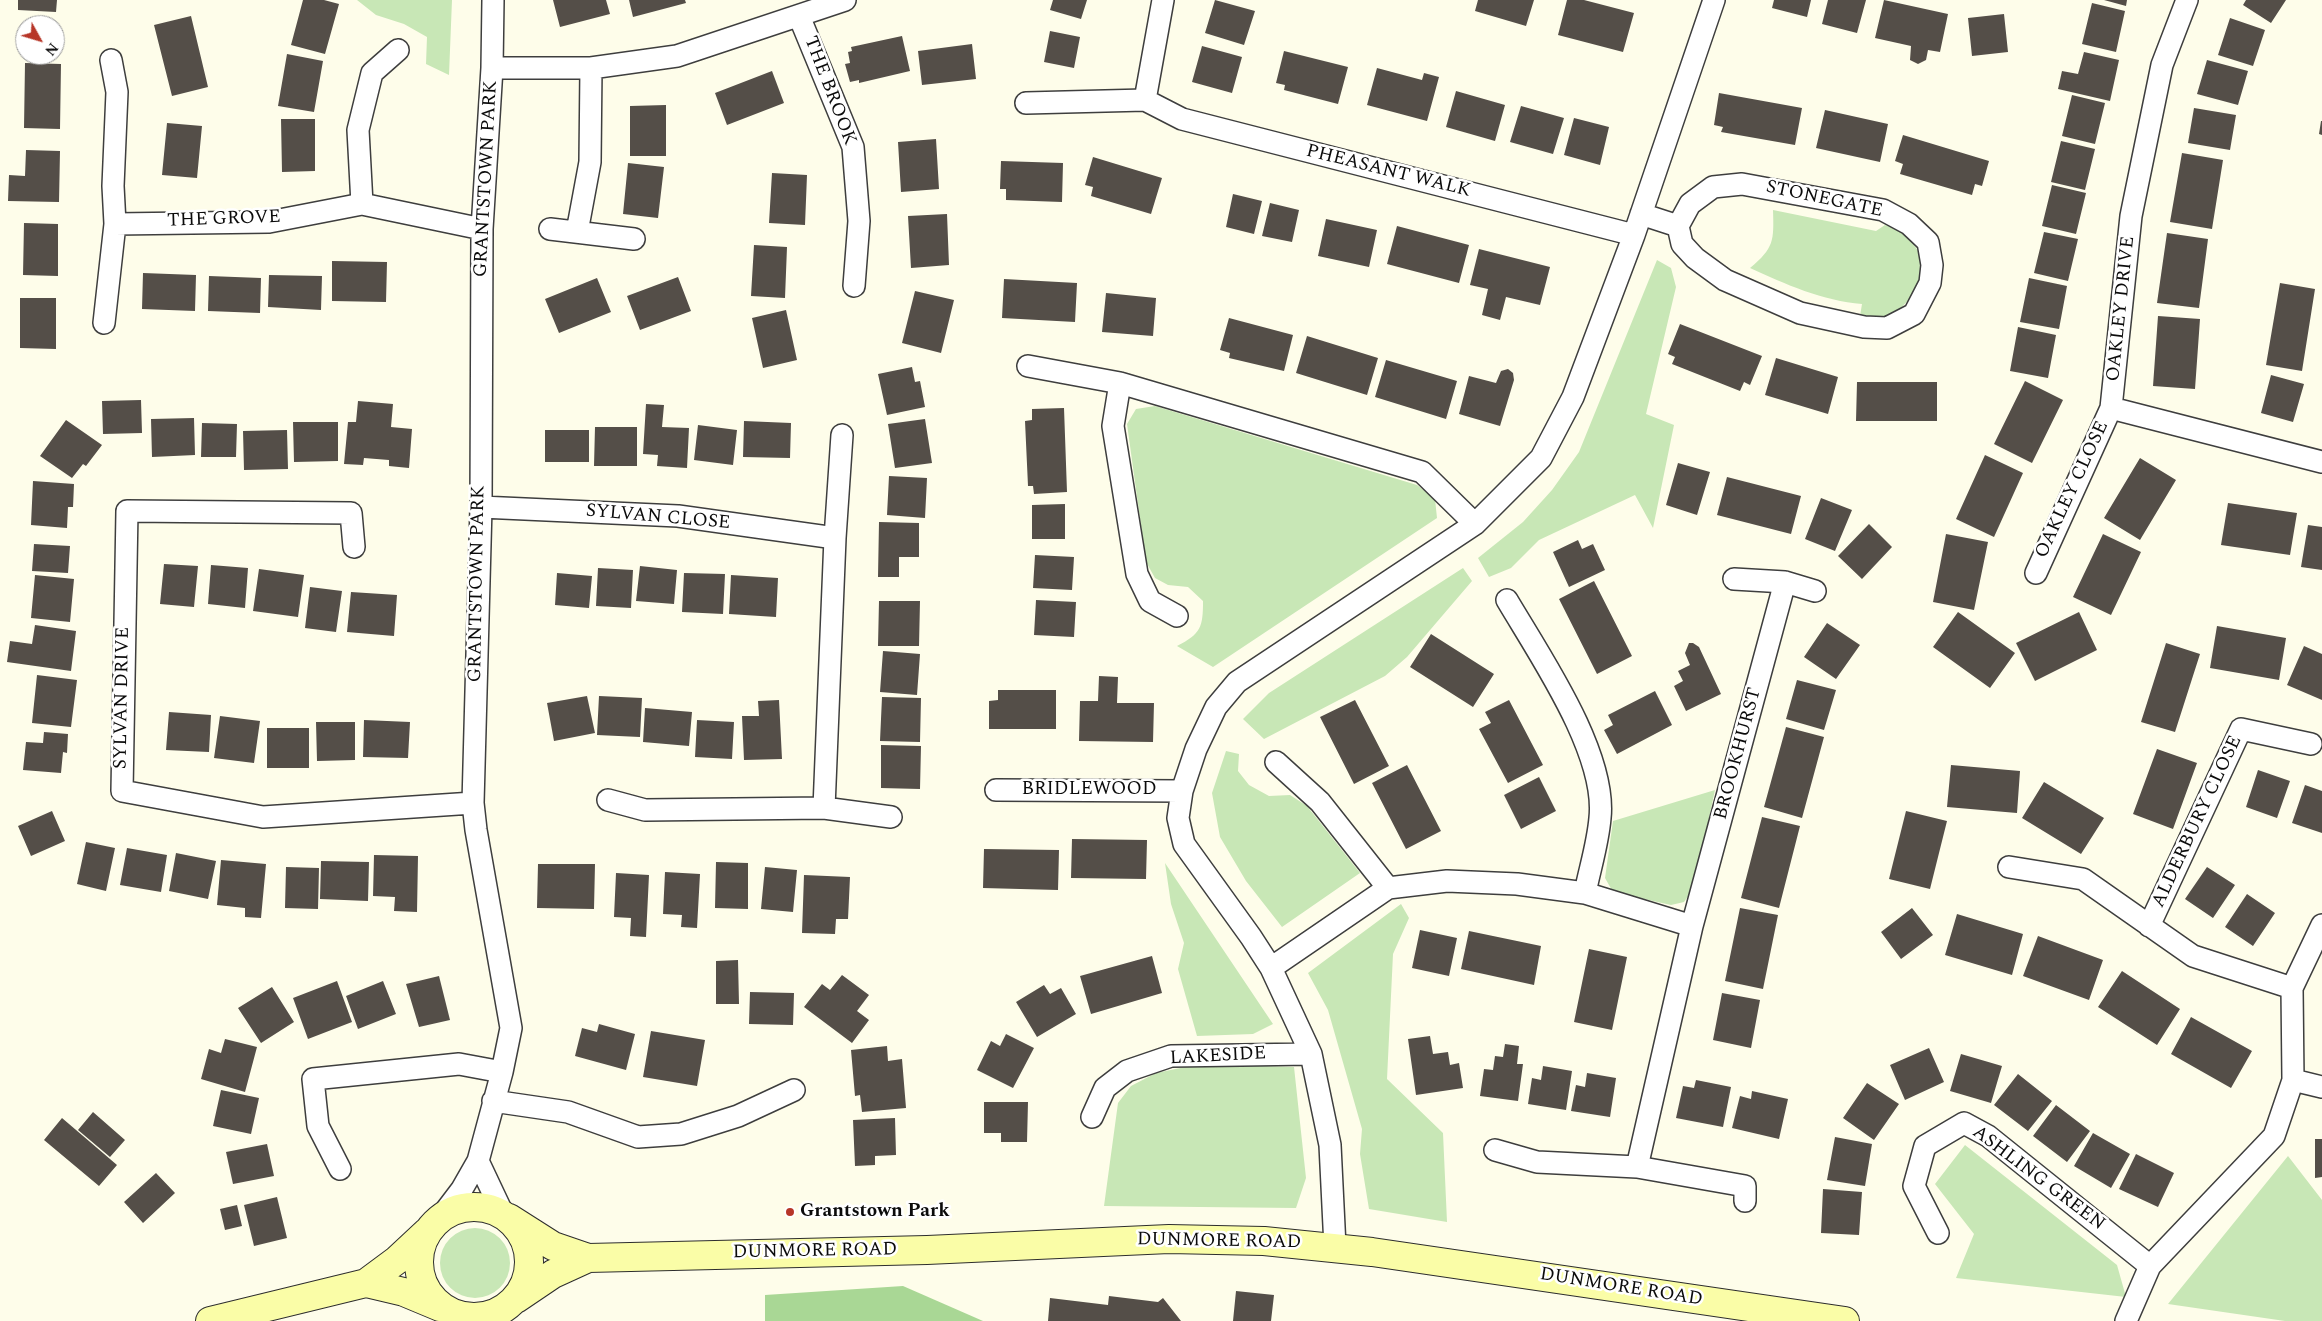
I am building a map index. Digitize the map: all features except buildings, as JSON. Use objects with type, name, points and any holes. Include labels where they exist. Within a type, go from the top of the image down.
[{"type":"main road","points":[[210,1321],[366,1283],[397,1260],[434,1224],[455,1210],[471,1206],[487,1208],[506,1216],[520,1231],[528,1246],[530,1265],[526,1283],[504,1310],[486,1316],[471,1318],[453,1315],[404,1292],[366,1283]]},
{"type":"main road","name":"DUNMORE ROAD","points":[[506,1216],[553,1246],[588,1258],[927,1250],[1169,1239],[1264,1241],[1335,1247],[1845,1321]]},
{"type":"main road","points":[[434,1224],[420,1247],[418,1265],[423,1283],[432,1298],[453,1315]]},
{"type":"main road","name":"DUNMORE ROAD","points":[[504,1310],[553,1274],[588,1258]]},
{"type":"street","name":"GRANTSTOWN PARK","points":[[434,1224],[462,1189],[478,1161],[502,1072],[511,1028],[476,830],[473,803],[481,506],[482,229],[492,68],[493,0]]},
{"type":"street","name":"THE BROOK","points":[[492,68],[591,68],[677,56],[845,0]]},
{"type":"street","points":[[1145,100],[1163,0]]},
{"type":"street","points":[[1335,1247],[1330,1145],[1311,1054],[1271,968],[1184,844],[1178,818],[1182,790],[1196,749],[1216,707],[1238,682],[1475,524],[1541,458],[1573,397],[1634,235],[1714,0]]},
{"type":"street","name":"OAKLEY DRIVE","points":[[2187,0],[2162,65],[2132,216],[2111,408],[2322,462]]},
{"type":"street","name":"THE BROOK","points":[[799,16],[853,147],[859,221],[854,286]]},
{"type":"street","points":[[362,204],[358,130],[372,73],[398,50]]},
{"type":"street","points":[[104,323],[116,224],[112,186],[117,92],[111,60]]},
{"type":"street","points":[[577,232],[590,162],[591,68]]},
{"type":"street","name":"PHEASANT WALK","points":[[1026,102],[1145,100],[1182,120],[1634,235]]},
{"type":"street","name":"STONEGATE","points":[[1742,184],[1883,210],[1909,224],[1928,242],[1932,265],[1930,283],[1914,314],[1887,328],[1864,327],[1800,313],[1718,275],[1695,258],[1682,244],[1678,226],[1690,204],[1713,187],[1742,184]]},
{"type":"street","name":"THE GROVE","points":[[116,224],[269,222],[362,204],[482,229]]},
{"type":"street","points":[[1641,214],[1678,226]]},
{"type":"street","points":[[550,228],[634,239]]},
{"type":"street","points":[[1028,366],[1120,383],[1422,472],[1475,524]]},
{"type":"street","points":[[1120,383],[1113,426],[1137,574],[1150,601],[1177,616]]},
{"type":"street","name":"OAKLEY CLOSE","points":[[2036,572],[2111,408]]},
{"type":"street","points":[[824,808],[835,538],[842,435]]},
{"type":"street","name":"SYLVAN CLOSE","points":[[481,506],[678,516],[835,538]]},
{"type":"street","name":"SYLVAN DRIVE","points":[[354,548],[352,513],[127,511],[122,791],[263,817],[473,803]]},
{"type":"street","points":[[1734,579],[1785,582],[1815,591]]},
{"type":"street","name":"BROOKHURST","points":[[1638,1167],[1692,926],[1785,582]]},
{"type":"street","points":[[1507,600],[1572,712],[1596,767],[1601,817],[1585,893]]},
{"type":"street","name":"ALDERBURY CLOSE","points":[[2149,926],[2241,729],[2311,744]]},
{"type":"street","points":[[1276,762],[1320,802],[1388,888]]},
{"type":"street","name":"BRIDLEWOOD","points":[[996,790],[1182,790]]},
{"type":"street","points":[[608,800],[645,810],[824,808],[891,817]]},
{"type":"street","points":[[2009,867],[2083,879],[2193,956],[2292,988]]},
{"type":"street","points":[[1271,968],[1388,888],[1447,881],[1517,884],[1585,893],[1692,926]]},
{"type":"street","points":[[2126,1321],[2150,1266],[2274,1136],[2293,1080],[2292,988],[2322,925]]},
{"type":"street","name":"LAKESIDE","points":[[1092,1117],[1105,1088],[1126,1070],[1171,1056],[1311,1054]]},
{"type":"street","points":[[340,1169],[318,1126],[313,1079],[459,1064],[502,1072]]},
{"type":"street","points":[[2293,1080],[2322,1087]]},
{"type":"street","points":[[494,1101],[568,1112],[638,1137],[681,1134],[738,1116],[794,1090]]},
{"type":"street","name":"ASHLING GREEN","points":[[1938,1233],[1914,1186],[1925,1146],[1964,1123],[1988,1136],[2150,1266]]},
{"type":"street","points":[[1495,1150],[1537,1162],[1638,1167],[1745,1186],[1745,1201]]},
{"type":"street","points":[[478,1161],[506,1216]]},
{"type":"green space","points":[[357,0],[452,0],[449,75],[426,64],[427,37],[404,24],[376,15]]},
{"type":"green space","points":[[1773,210],[1876,231],[1885,225],[1905,232],[1919,252],[1922,276],[1915,293],[1900,309],[1880,319],[1860,316],[1862,304],[1819,296],[1750,268],[1764,255],[1771,243]]},
{"type":"green space","points":[[1657,260],[1671,268],[1676,287],[1646,414],[1674,425],[1653,528],[1635,495],[1539,540],[1511,568],[1489,577],[1478,558],[1523,522],[1552,490],[1579,452]]},
{"type":"green space","points":[[1155,406],[1417,485],[1435,499],[1437,518],[1213,667],[1177,646],[1191,638],[1199,629],[1203,601],[1188,587],[1168,585],[1155,578],[1146,562],[1127,424],[1136,409]]},
{"type":"green space","points":[[1463,568],[1472,581],[1407,657],[1385,676],[1264,739],[1243,719],[1269,693]]},
{"type":"green space","points":[[1226,751],[1239,754],[1238,771],[1249,785],[1269,796],[1290,795],[1307,806],[1360,873],[1282,927],[1246,881],[1220,837],[1212,793]]},
{"type":"green space","points":[[1715,790],[1694,888],[1684,902],[1671,905],[1613,892],[1605,878],[1613,821]]},
{"type":"green space","points":[[1165,863],[1273,1024],[1253,1034],[1197,1036],[1178,969],[1184,943],[1171,904]]},
{"type":"green space","points":[[1401,904],[1409,918],[1393,954],[1387,1079],[1443,1133],[1447,1222],[1369,1209],[1360,1154],[1362,1129],[1328,1010],[1308,973]]},
{"type":"green space","points":[[1200,1064],[1294,1067],[1306,1178],[1296,1208],[1104,1206],[1118,1103],[1131,1086],[1156,1073]]},
{"type":"green space","points":[[1965,1145],[2117,1265],[2126,1297],[1956,1278],[1974,1234],[1935,1184]]},
{"type":"green space","points":[[2288,1156],[2322,1200],[2322,1321],[2285,1321],[2168,1304]]},
{"type":"green space","points":[[482,1228],[495,1234],[504,1243],[508,1249],[510,1263],[508,1277],[500,1288],[489,1296],[468,1298],[461,1296],[450,1288],[442,1277],[440,1256],[442,1249],[450,1238],[461,1230]]},
{"type":"green space","points":[[903,1286],[983,1321],[765,1321],[765,1295]]},
{"type":"place","name":"Grantstown Park","points":[[790,1212]]}]
